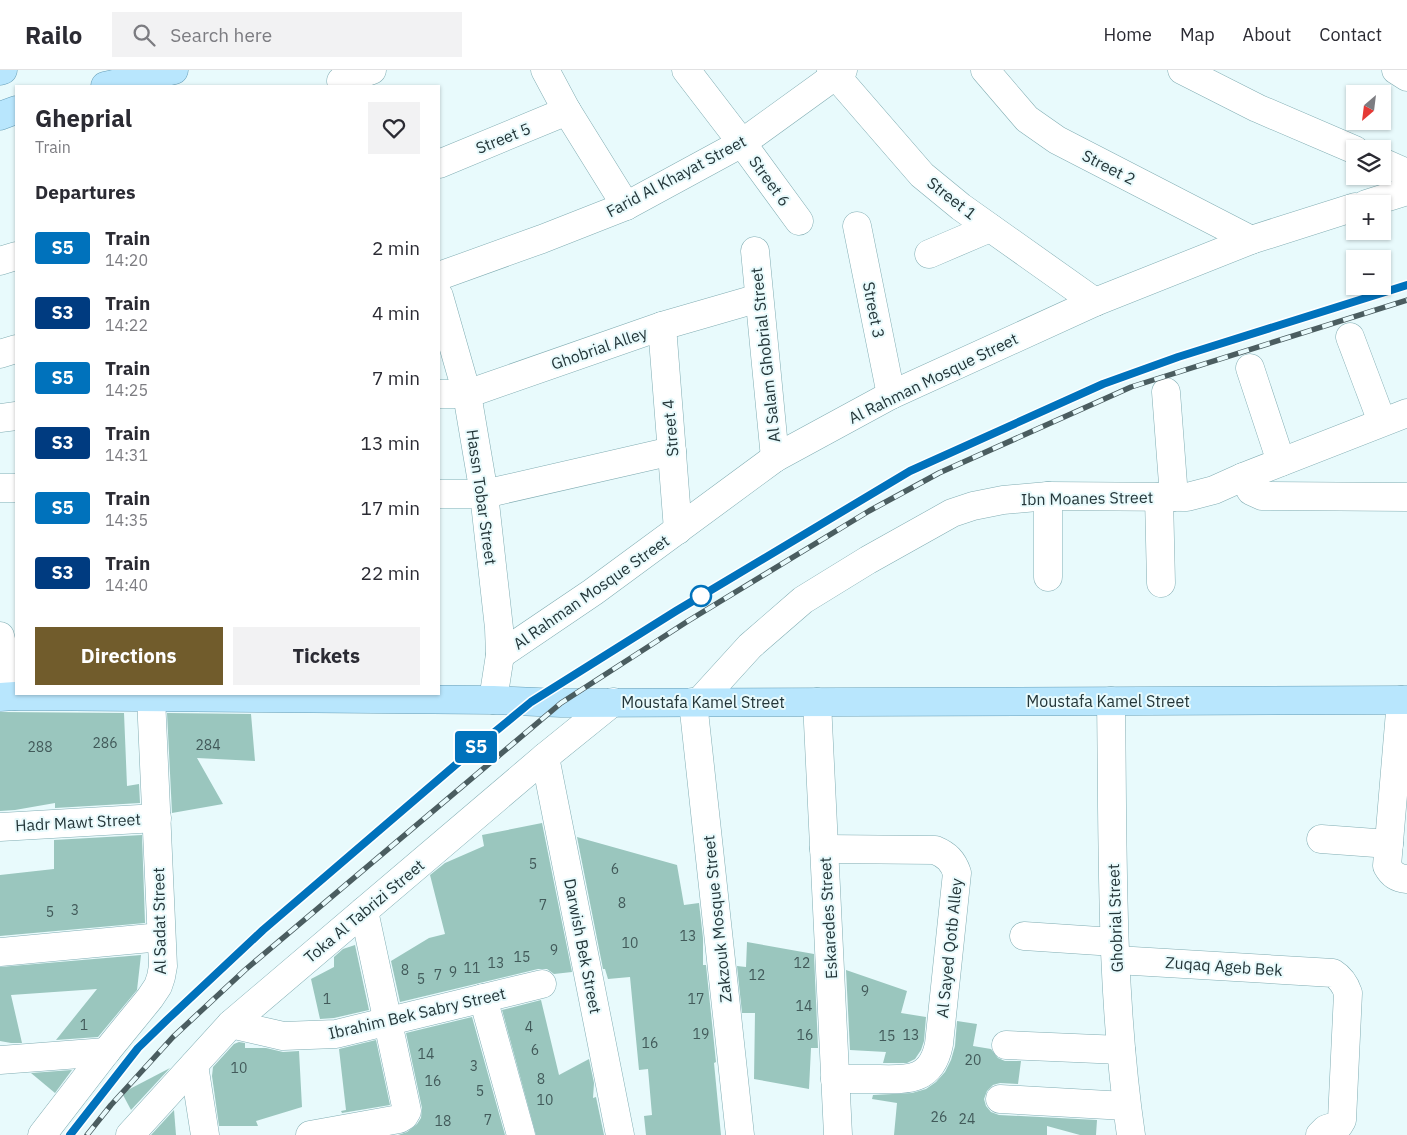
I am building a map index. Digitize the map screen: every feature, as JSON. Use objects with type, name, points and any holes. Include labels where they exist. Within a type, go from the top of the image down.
[{"type":"main road","points":[[110,85],[174,70]]},
{"type":"main road","points":[[0,116],[15,110]]},
{"type":"main road","name":"Moustafa Kamel Street","points":[[8,697],[493,700],[561,703],[1404,700]]},
{"type":"street","points":[[340,79],[372,70]]},
{"type":"street","points":[[546,70],[567,111],[626,206]]},
{"type":"street","name":"Street 6","points":[[686,70],[799,221]]},
{"type":"street","name":"Street 2","points":[[985,70],[1027,119],[1057,140],[1251,240]]},
{"type":"street","points":[[1182,70],[1257,108],[1346,146]]},
{"type":"street","points":[[1396,70],[1407,77]]},
{"type":"street","name":"Farid Al Khayat Street","points":[[440,276],[626,206],[742,143],[836,72]]},
{"type":"street","name":"Street 1","points":[[836,72],[922,175],[961,207],[1095,302]]},
{"type":"street","name":"Street 5","points":[[440,164],[567,111]]},
{"type":"street","points":[[1391,166],[1407,173]]},
{"type":"street","points":[[1391,196],[1407,191]]},
{"type":"street","name":"Al Rahman Mosque Street","points":[[500,655],[593,592],[775,458],[891,395],[1095,302],[1251,240],[1346,210]]},
{"type":"street","name":"Street 3","points":[[857,226],[891,395]]},
{"type":"street","points":[[929,254],[990,228]]},
{"type":"street","name":"Al Salam Ghobrial Street","points":[[755,251],[775,458]]},
{"type":"street","points":[[0,261],[15,256]]},
{"type":"street","name":"Ghobrial Alley","points":[[440,394],[467,394],[662,326],[760,298]]},
{"type":"street","name":"Hassn Tobar Street","points":[[440,300],[467,394],[484,494],[499,628],[500,655],[493,700]]},
{"type":"street","name":"Street 4","points":[[662,326],[678,530]]},
{"type":"street","points":[[1350,338],[1395,418]]},
{"type":"street","points":[[0,354],[15,349]]},
{"type":"street","points":[[1250,368],[1282,462]]},
{"type":"street","points":[[1161,583],[1167,497],[1166,392]]},
{"type":"street","points":[[0,418],[15,416]]},
{"type":"street","name":"Ibn Moanes Street","points":[[696,702],[750,646],[803,600],[868,560],[952,513],[1002,500],[1048,496],[1187,497],[1214,490],[1395,418]]},
{"type":"street","points":[[440,494],[484,494],[672,451]]},
{"type":"street","points":[[1243,477],[1251,491],[1262,496],[1407,497]]},
{"type":"street","points":[[0,488],[15,488]]},
{"type":"street","points":[[1048,496],[1048,577]]},
{"type":"street","points":[[0,636],[8,697]]},
{"type":"street","name":"Al Sadat Street","points":[[42,1135],[158,986],[162,977],[151,697]]},
{"type":"street","points":[[1404,700],[1387,866],[1393,875],[1398,878],[1407,879]]},
{"type":"street","name":"Ghobrial Street","points":[[1111,701],[1115,951],[1121,1050],[1126,1106],[1131,1135]]},
{"type":"street","name":"Toka Al Tabrizi Street","points":[[130,1135],[231,1024],[545,757],[613,702]]},
{"type":"street","name":"Zakzouk Mosque Street","points":[[696,702],[740,1135]]},
{"type":"street","name":"Eskaredes Street","points":[[818,702],[838,1135]]},
{"type":"street","name":"Darwish Bek Street","points":[[545,757],[620,1135]]},
{"type":"street","name":"Hadr Mawt Street","points":[[0,827],[156,818]]},
{"type":"street","points":[[1321,839],[1389,844]]},
{"type":"street","name":"Al Sayed Qotb Alley","points":[[824,849],[935,850],[950,859],[957,874],[939,1044],[937,1055],[932,1064],[924,1072],[903,1080],[835,1079]]},
{"type":"street","points":[[310,1135],[399,1120],[404,1116],[407,1107],[364,911]]},
{"type":"street","name":"Zuqaq Ageb Bek","points":[[1024,936],[1115,951],[1333,973],[1345,984],[1348,993],[1342,1120],[1339,1125],[1326,1129],[1320,1135]]},
{"type":"street","points":[[0,952],[161,937]]},
{"type":"street","name":"Ibrahim Bek Sabry Street","points":[[231,1024],[283,1036],[336,1034],[542,984]]},
{"type":"street","points":[[483,998],[521,1135]]},
{"type":"street","points":[[1006,1045],[1121,1050]]},
{"type":"street","points":[[0,1060],[106,1052]]},
{"type":"street","points":[[194,1065],[205,1135]]},
{"type":"street","points":[[1000,1099],[1126,1106]]},
{"type":"building","points":[[0,712],[124,713],[127,786],[139,784],[140,803],[55,808],[55,803],[0,811]]},
{"type":"building","points":[[167,713],[251,714],[255,761],[197,758],[223,804],[172,813]]},
{"type":"building","points":[[542,823],[572,972],[554,974],[547,969],[538,969],[400,1002],[391,961],[429,938],[445,934],[430,875],[445,863],[484,846],[482,835]]},
{"type":"building","points":[[142,835],[145,923],[0,936],[0,875],[54,869],[54,840]]},
{"type":"building","points":[[577,837],[677,865],[684,905],[699,903],[703,938],[703,965],[706,965],[716,1062],[714,1063],[721,1135],[646,1135],[644,1116],[652,1115],[648,1069],[639,1070],[630,977],[608,979],[605,969],[603,969]]},
{"type":"building","points":[[747,942],[814,954],[818,1048],[811,1048],[809,1089],[754,1079],[755,1013],[742,1013],[737,966],[746,967]]},
{"type":"building","points":[[355,945],[369,1010],[334,1018],[320,1019],[311,979],[334,967],[334,957],[343,949]]},
{"type":"building","points":[[141,955],[137,990],[98,1037],[56,1040],[97,989],[11,995],[22,1043],[0,1041],[0,967]]},
{"type":"building","points":[[846,970],[907,991],[901,1013],[926,1017],[924,1041],[915,1059],[907,1063],[883,1063],[886,1052],[850,1050]]},
{"type":"building","points":[[541,1000],[559,1075],[589,1059],[594,1083],[593,1098],[596,1097],[604,1135],[536,1135],[502,1010]]},
{"type":"building","points":[[472,1017],[505,1135],[398,1135],[407,1132],[417,1124],[421,1118],[422,1108],[406,1033]]},
{"type":"building","points":[[957,1021],[977,1024],[973,1046],[991,1049],[998,1058],[1005,1061],[1021,1061],[1018,1084],[1000,1083],[993,1085],[987,1091],[984,1099],[986,1106],[991,1112],[999,1115],[1097,1120],[1096,1135],[1080,1135],[1047,1126],[1047,1135],[894,1135],[897,1103],[872,1099],[873,1095],[912,1093],[926,1089],[936,1082],[945,1072],[951,1060],[955,1046]]},
{"type":"building","points":[[376,1040],[390,1105],[342,1113],[341,1111],[346,1110],[339,1049]]},
{"type":"building","points":[[239,1042],[245,1043],[245,1048],[266,1048],[283,1052],[299,1051],[302,1107],[256,1121],[258,1126],[219,1126],[212,1076],[213,1067],[234,1044]]},
{"type":"building","points":[[170,1068],[131,1110],[122,1093]]},
{"type":"building","points":[[72,1070],[55,1093],[31,1073]]},
{"type":"building","points":[[174,1110],[176,1135],[151,1135]]},
{"type":"railway","points":[[70,1135],[138,1048],[169,1018],[263,930],[473,749],[531,703],[676,611],[910,471],[1103,384],[1178,357],[1407,285]]},
{"type":"railway","points":[[87,1135],[111,1105],[173,1037],[245,970],[561,703],[688,621],[869,511],[939,473],[1131,387],[1407,300]]},
{"type":"train","name":"S5","points":[[70,1135],[138,1048],[169,1018],[263,930],[531,702],[676,611],[890,481],[910,471],[1103,384],[1178,357],[1407,285]]}]
